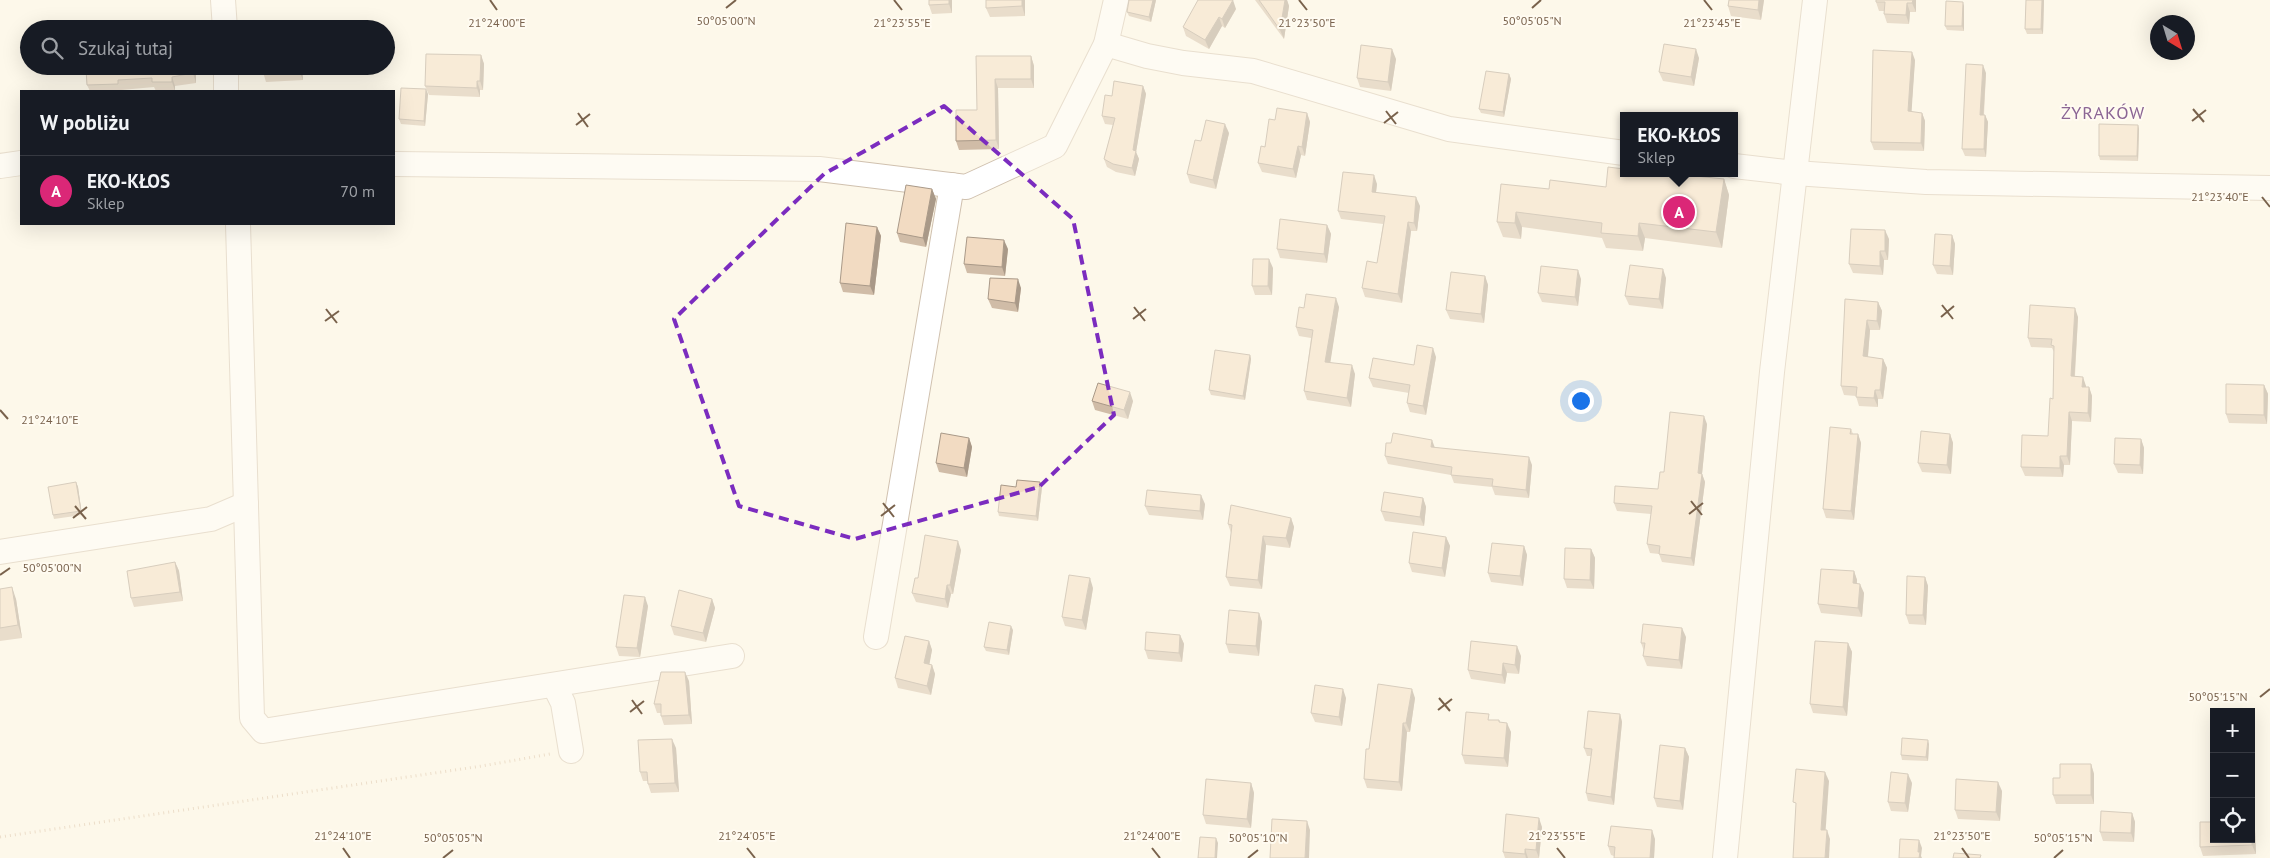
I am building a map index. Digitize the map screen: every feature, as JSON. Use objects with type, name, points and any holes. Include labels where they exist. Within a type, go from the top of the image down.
[{"type":"street","points":[[223,0],[224,20]]},
{"type":"street","points":[[395,164],[818,169],[966,187],[1055,146],[1106,44],[1116,0]]},
{"type":"street","points":[[1725,858],[1771,390],[1815,0]]},
{"type":"street","points":[[1106,44],[1147,56],[1174,61],[1253,71],[1449,129],[1620,152]]},
{"type":"street","points":[[226,75],[226,90]]},
{"type":"street","points":[[0,166],[20,163]]},
{"type":"street","points":[[1738,166],[1795,173],[1926,182],[2270,188]]},
{"type":"street","points":[[876,636],[952,185]]},
{"type":"street","points":[[238,225],[252,718],[263,731],[732,656]]},
{"type":"street","points":[[0,552],[211,519],[246,504]]},
{"type":"street","points":[[554,685],[563,703],[571,750]]},
{"type":"path","points":[[0,837],[482,766],[571,750]]},
{"type":"highlighted area","points":[[944,106],[1073,219],[1114,415],[1039,487],[855,539],[739,506],[674,319],[824,174]]},
{"type":"building","points":[[929,0],[949,0],[949,4],[929,5]]},
{"type":"building","points":[[986,0],[1022,0],[1022,6],[986,8]]},
{"type":"building","points":[[1129,0],[1153,0],[1149,17],[1127,12]]},
{"type":"building","points":[[1198,0],[1233,0],[1222,19],[1219,17],[1205,40],[1183,27]]},
{"type":"building","points":[[1259,0],[1285,0],[1280,30],[1264,7]]},
{"type":"building","points":[[1729,0],[1759,0],[1758,10],[1728,6]]},
{"type":"building","points":[[1876,0],[1913,0],[1912,3],[1907,3],[1906,15],[1884,14],[1885,2],[1876,2]]},
{"type":"building","points":[[2026,0],[2042,0],[2041,29],[2025,29]]},
{"type":"building","points":[[1946,1],[1963,2],[1962,26],[1945,26]]},
{"type":"building","points":[[1664,44],[1696,49],[1691,77],[1659,72]]},
{"type":"building","points":[[1361,45],[1392,49],[1388,82],[1357,78]]},
{"type":"building","points":[[1873,50],[1912,52],[1908,111],[1922,113],[1921,143],[1871,142]]},
{"type":"building","points":[[426,54],[481,55],[480,81],[477,81],[477,88],[425,86]]},
{"type":"building","points":[[976,56],[1031,56],[1031,79],[995,79],[996,140],[956,141],[956,110],[977,110]]},
{"type":"building","points":[[1966,64],[1983,65],[1980,115],[1985,115],[1984,149],[1962,149]]},
{"type":"building","points":[[1486,71],[1509,74],[1503,112],[1479,109]]},
{"type":"building","points":[[86,75],[182,75],[172,77],[172,82],[152,82],[152,78],[118,80],[118,84],[87,85]]},
{"type":"building","points":[[1114,81],[1143,86],[1133,150],[1136,151],[1132,168],[1113,164],[1104,159],[1115,118],[1102,116],[1105,95],[1112,96]]},
{"type":"building","points":[[401,88],[426,89],[424,121],[399,119]]},
{"type":"building","points":[[1277,108],[1307,113],[1302,147],[1298,146],[1293,169],[1258,163],[1261,146],[1265,147],[1269,119],[1275,120]]},
{"type":"building","points":[[1206,120],[1225,124],[1213,180],[1187,174],[1195,140],[1201,141]]},
{"type":"building","points":[[2099,124],[2138,125],[2137,156],[2099,156]]},
{"type":"building","points":[[1608,167],[1620,168],[1620,177],[1705,177],[1724,179],[1716,232],[1639,223],[1638,236],[1601,233],[1602,223],[1516,212],[1515,223],[1497,222],[1501,184],[1549,189],[1550,180],[1606,187]]},
{"type":"building","points":[[1343,172],[1374,175],[1372,192],[1416,197],[1414,223],[1408,222],[1398,294],[1362,288],[1367,261],[1377,263],[1385,216],[1338,211]]},
{"type":"building","points":[[906,185],[932,189],[923,238],[897,233]]},
{"type":"building","points":[[1280,219],[1327,225],[1324,254],[1277,249]]},
{"type":"building","points":[[846,223],[877,227],[870,286],[840,283]]},
{"type":"building","points":[[1851,229],[1885,230],[1885,251],[1880,251],[1880,266],[1849,264]]},
{"type":"building","points":[[1935,234],[1952,235],[1950,266],[1933,265]]},
{"type":"building","points":[[967,237],[1004,240],[1002,267],[964,264]]},
{"type":"building","points":[[1253,259],[1269,259],[1268,286],[1252,286]]},
{"type":"building","points":[[1630,265],[1663,269],[1659,299],[1625,296]]},
{"type":"building","points":[[1541,266],[1578,270],[1575,297],[1538,293]]},
{"type":"building","points":[[1451,272],[1485,276],[1481,314],[1446,310]]},
{"type":"building","points":[[990,278],[1018,279],[1015,303],[988,299]]},
{"type":"building","points":[[1306,294],[1336,298],[1325,362],[1352,365],[1347,398],[1304,391],[1313,330],[1296,327],[1299,307],[1304,308]]},
{"type":"building","points":[[1845,299],[1878,302],[1877,321],[1867,320],[1863,356],[1883,359],[1880,390],[1875,390],[1874,398],[1856,397],[1857,387],[1841,386]]},
{"type":"building","points":[[2030,305],[2075,308],[2071,376],[2083,377],[2082,387],[2089,387],[2088,413],[2069,412],[2067,456],[2060,456],[2060,468],[2021,467],[2022,435],[2048,436],[2050,398],[2053,399],[2054,346],[2051,345],[2052,339],[2028,338]]},
{"type":"building","points":[[1417,345],[1433,348],[1423,406],[1407,403],[1410,385],[1369,378],[1373,358],[1414,365]]},
{"type":"building","points":[[1215,350],[1250,355],[1243,396],[1209,390]]},
{"type":"building","points":[[1098,383],[1130,392],[1124,410],[1092,401]]},
{"type":"building","points":[[2226,384],[2264,385],[2264,415],[2226,414]]},
{"type":"building","points":[[1670,412],[1704,416],[1698,473],[1702,474],[1691,558],[1659,554],[1660,546],[1647,544],[1652,506],[1614,503],[1615,486],[1658,489],[1660,472],[1664,472]]},
{"type":"building","points":[[1830,427],[1851,429],[1850,434],[1858,434],[1851,511],[1823,509]]},
{"type":"building","points":[[1921,431],[1950,434],[1947,465],[1918,463]]},
{"type":"building","points":[[941,433],[969,438],[964,468],[936,463]]},
{"type":"building","points":[[1393,433],[1432,440],[1431,447],[1529,457],[1526,490],[1492,486],[1493,479],[1451,475],[1452,467],[1385,456],[1386,443],[1391,443]]},
{"type":"building","points":[[2115,438],[2141,439],[2140,465],[2114,464]]},
{"type":"building","points":[[1017,480],[1040,482],[1036,516],[998,512],[1001,485],[1016,487]]},
{"type":"building","points":[[76,482],[81,511],[53,515],[48,487]]},
{"type":"building","points":[[1147,490],[1201,495],[1200,511],[1145,506]]},
{"type":"building","points":[[1384,492],[1423,498],[1420,517],[1381,511]]},
{"type":"building","points":[[1231,505],[1291,518],[1286,538],[1263,536],[1258,580],[1226,577],[1232,525],[1228,524]]},
{"type":"building","points":[[1413,532],[1446,537],[1442,568],[1409,563]]},
{"type":"building","points":[[925,535],[958,541],[950,585],[947,585],[945,599],[912,593],[915,578],[918,578]]},
{"type":"building","points":[[1492,543],[1524,546],[1520,576],[1488,573]]},
{"type":"building","points":[[1565,548],[1591,549],[1590,580],[1564,579]]},
{"type":"building","points":[[175,562],[180,592],[131,598],[127,571]]},
{"type":"building","points":[[1821,569],[1854,571],[1853,583],[1860,584],[1858,608],[1818,604]]},
{"type":"building","points":[[1069,575],[1090,578],[1082,620],[1062,617]]},
{"type":"building","points":[[1907,576],[1925,577],[1923,615],[1906,615]]},
{"type":"building","points":[[12,587],[18,625],[0,628],[0,589]]},
{"type":"building","points":[[679,590],[712,599],[703,633],[671,626]]},
{"type":"building","points":[[624,595],[645,597],[637,648],[616,647]]},
{"type":"building","points":[[1229,610],[1259,613],[1256,646],[1226,644]]},
{"type":"building","points":[[989,622],[1011,626],[1007,650],[984,647]]},
{"type":"building","points":[[1643,624],[1682,628],[1679,660],[1643,656],[1645,643],[1641,643]]},
{"type":"building","points":[[1146,632],[1180,635],[1179,653],[1145,650]]},
{"type":"building","points":[[905,636],[929,641],[924,663],[932,665],[927,686],[895,678]]},
{"type":"building","points":[[1471,641],[1517,646],[1515,665],[1503,663],[1502,675],[1468,670]]},
{"type":"building","points":[[1815,641],[1848,643],[1843,707],[1810,704]]},
{"type":"building","points":[[661,672],[685,672],[689,715],[661,716],[661,704],[654,704]]},
{"type":"building","points":[[1378,684],[1412,689],[1406,723],[1403,723],[1399,782],[1364,779],[1366,749],[1369,749]]},
{"type":"building","points":[[1315,685],[1343,689],[1339,717],[1311,713]]},
{"type":"building","points":[[1588,711],[1620,714],[1611,797],[1586,793],[1592,749],[1584,748]]},
{"type":"building","points":[[1466,712],[1489,714],[1488,720],[1499,720],[1499,722],[1507,723],[1504,758],[1462,755]]},
{"type":"building","points":[[1902,738],[1928,740],[1926,757],[1901,755]]},
{"type":"building","points":[[672,739],[675,783],[648,784],[647,772],[640,772],[638,740]]},
{"type":"building","points":[[1660,745],[1685,748],[1680,801],[1654,798]]},
{"type":"building","points":[[2060,764],[2091,764],[2091,795],[2053,795],[2053,778],[2060,778]]},
{"type":"building","points":[[1796,769],[1825,772],[1821,830],[1827,830],[1825,858],[1793,858],[1796,803],[1793,802]]},
{"type":"building","points":[[1891,772],[1908,774],[1905,803],[1888,802]]},
{"type":"building","points":[[1206,779],[1251,783],[1247,819],[1203,815]]},
{"type":"building","points":[[1956,779],[1998,782],[1996,812],[1955,810]]},
{"type":"building","points":[[2101,811],[2132,813],[2131,833],[2100,832]]},
{"type":"building","points":[[1506,814],[1539,818],[1536,850],[1525,849],[1525,854],[1503,852]]},
{"type":"building","points":[[1272,819],[1307,821],[1305,858],[1270,858]]},
{"type":"building","points":[[2200,822],[2210,822],[2210,843],[2252,843],[2252,845],[2200,847]]},
{"type":"building","points":[[1611,826],[1652,830],[1650,858],[1614,858],[1615,847],[1608,846]]},
{"type":"building","points":[[1200,837],[1216,838],[1215,858],[1198,858]]},
{"type":"building","points":[[1900,839],[1919,840],[1919,858],[1899,858]]},
{"type":"building","points":[[1954,853],[1981,855],[1980,858],[1953,858]]},
{"type":"place","name":"EKO-KŁOS","points":[[1679,212]]},
{"type":"district","name":"ŻYRAKÓW","points":[[2103,112]]}]
